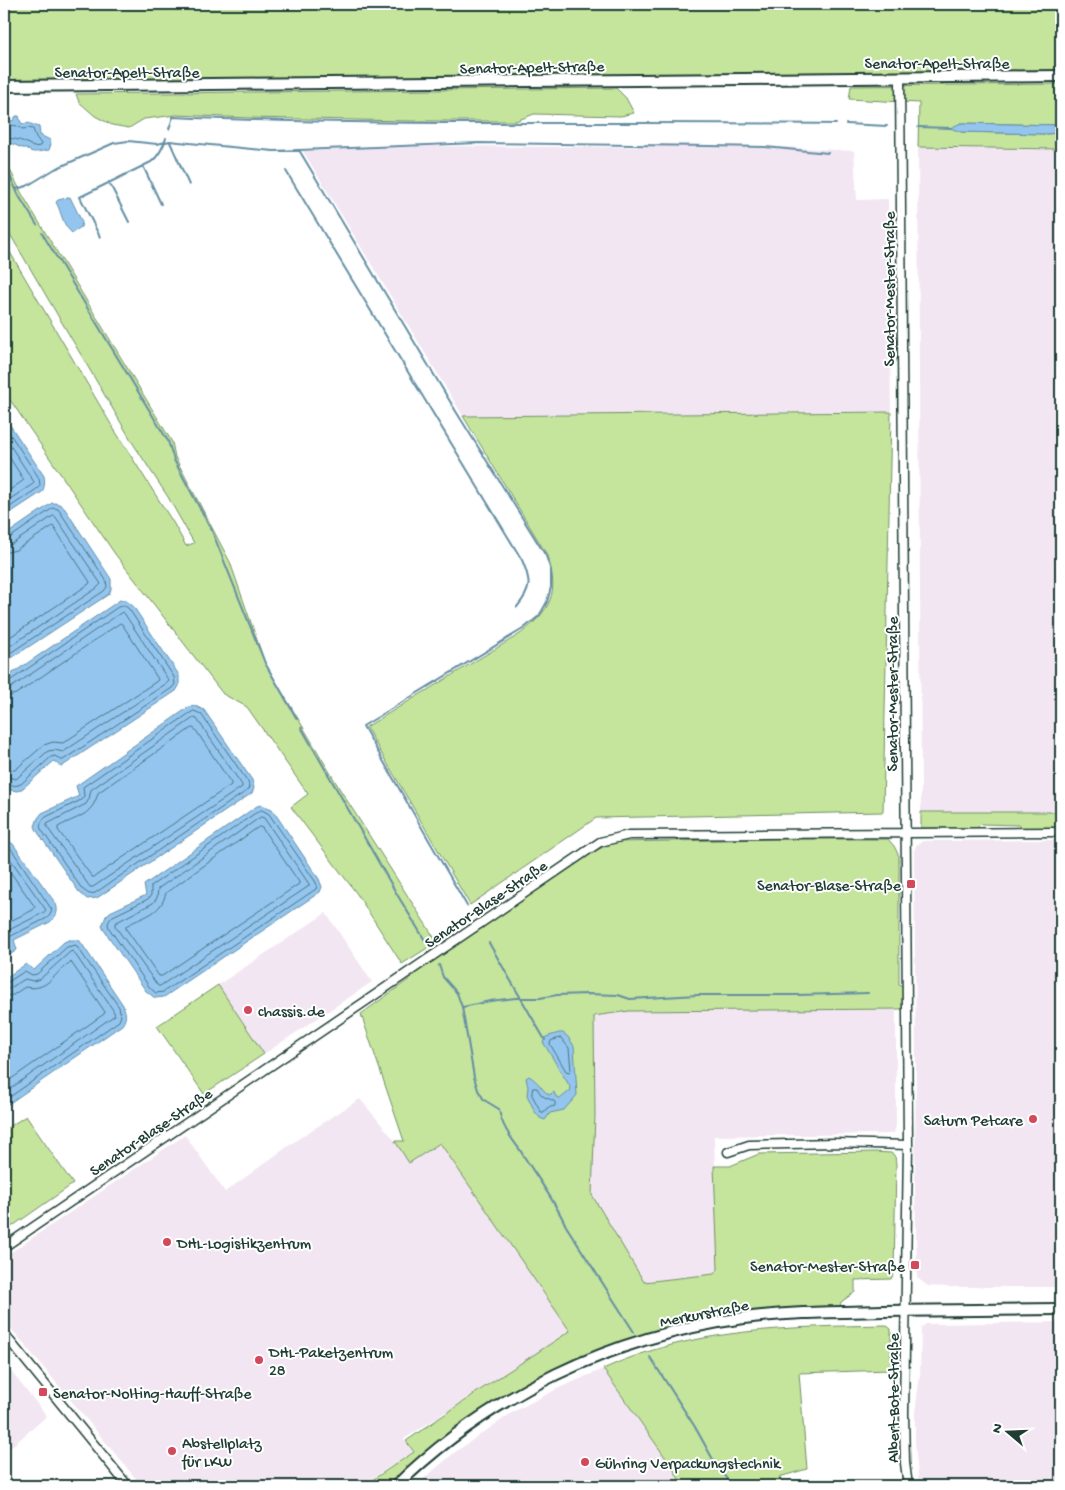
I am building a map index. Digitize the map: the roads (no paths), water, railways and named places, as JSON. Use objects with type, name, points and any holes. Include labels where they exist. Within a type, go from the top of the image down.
[{"type":"street","name":"Senator-Apelt-Straße","points":[[4,86],[1061,76]]},
{"type":"street","name":"Senator-Mester-Straße","points":[[900,78],[908,1145],[906,1311]]},
{"type":"street","name":"Senator-Blase-Straße","points":[[4,1247],[600,842],[629,836],[1061,832]]},
{"type":"street","points":[[728,1152],[749,1145],[834,1143],[908,1145]]},
{"type":"street","name":"Merkurstraße","points":[[396,1486],[435,1451],[492,1409],[526,1389],[563,1370],[630,1344],[683,1329],[745,1318],[814,1312],[1061,1309]]},
{"type":"street","name":"Albert-Bote-Straße","points":[[906,1311],[904,1414],[905,1463],[908,1486]]},
{"type":"street","points":[[4,1334],[128,1486]]},
{"type":"water","points":[[16,116],[19,116],[21,123],[28,123],[39,127],[40,135],[50,140],[49,150],[34,152],[13,144],[4,143],[4,119],[13,121]]},
{"type":"water","points":[[961,123],[1061,125],[1061,133],[961,132],[950,128]]},
{"type":"water","points":[[70,197],[82,222],[81,227],[72,233],[64,223],[56,202]]},
{"type":"water","points":[[4,416],[44,476],[45,482],[42,492],[4,517]]},
{"type":"water","points":[[52,503],[59,504],[65,509],[111,579],[111,589],[109,594],[4,663],[4,536]]},
{"type":"water","points":[[120,600],[125,600],[133,606],[179,675],[179,686],[176,691],[61,767],[54,761],[23,788],[18,791],[9,790],[4,785],[4,679]]},
{"type":"water","points":[[195,706],[204,710],[252,780],[254,788],[252,793],[97,898],[87,899],[79,892],[37,831],[35,826],[38,818],[42,813],[79,796],[76,786],[189,707]]},
{"type":"water","points":[[262,805],[272,809],[319,879],[322,887],[320,892],[164,997],[155,998],[146,991],[104,930],[102,926],[106,916],[110,912],[146,895],[144,885],[257,806]]},
{"type":"water","points":[[4,837],[13,844],[56,904],[57,912],[50,922],[14,940],[17,950],[4,959]]},
{"type":"water","points":[[79,940],[82,944],[123,1005],[125,1020],[122,1025],[4,1107],[4,979],[26,964],[34,970],[64,942]]},
{"type":"water","points":[[563,1033],[568,1037],[574,1046],[577,1095],[564,1110],[550,1113],[545,1120],[540,1118],[535,1112],[527,1095],[526,1078],[529,1076],[549,1095],[554,1092],[556,1097],[561,1098],[571,1090],[543,1042],[546,1037]]},
{"type":"waterway","points":[[169,129],[173,117],[422,123],[836,124]]},
{"type":"waterway","points":[[846,124],[887,126]]},
{"type":"waterway","points":[[918,127],[951,128]]},
{"type":"waterway","points":[[100,237],[80,197],[151,162],[160,151],[166,138]]},
{"type":"waterway","points":[[16,189],[27,186],[55,169],[114,143],[128,141],[157,144],[170,141],[273,151],[478,143],[765,147],[828,153]]},
{"type":"waterway","points":[[170,142],[189,185]]},
{"type":"waterway","points":[[299,150],[457,413],[546,556],[551,571],[551,587],[547,602],[539,616],[523,629],[363,726],[467,906]]},
{"type":"waterway","points":[[4,163],[19,196],[37,225]]},
{"type":"waterway","points":[[143,166],[161,204]]},
{"type":"waterway","points":[[286,171],[522,560],[527,574],[528,590],[517,607]]},
{"type":"waterway","points":[[109,182],[129,222]]},
{"type":"waterway","points":[[42,233],[168,441],[174,460],[212,531],[265,663],[297,719]]},
{"type":"waterway","points":[[301,727],[426,942]]},
{"type":"waterway","points":[[489,943],[545,1040]]},
{"type":"waterway","points":[[439,965],[443,977],[457,993],[462,1007],[478,1090],[484,1100],[499,1109],[507,1131],[634,1332]]},
{"type":"waterway","points":[[463,1007],[490,1001],[557,995],[618,995],[630,999],[697,995],[868,993]]},
{"type":"waterway","points":[[650,1357],[695,1427],[715,1463],[732,1486]]},
{"type":"place","name":"Senator-Blase-Straße","points":[[911,884]]},
{"type":"place","name":"chassis.de","points":[[248,1010]]},
{"type":"place","name":"Saturn Petcare","points":[[1033,1119]]},
{"type":"place","name":"DHL-Logistikzentrum","points":[[167,1242]]},
{"type":"place","name":"Senator-Mester-Straße","points":[[915,1265]]},
{"type":"place","name":"DHL-Paketzentrum 28","points":[[259,1360]]},
{"type":"place","name":"Senator-Nolting-Hauff-Straße","points":[[43,1392]]},
{"type":"place","name":"Abstellplatz für LKW","points":[[172,1451]]},
{"type":"place","name":"Gühring Verpackungstechnik","points":[[585,1462]]}]
